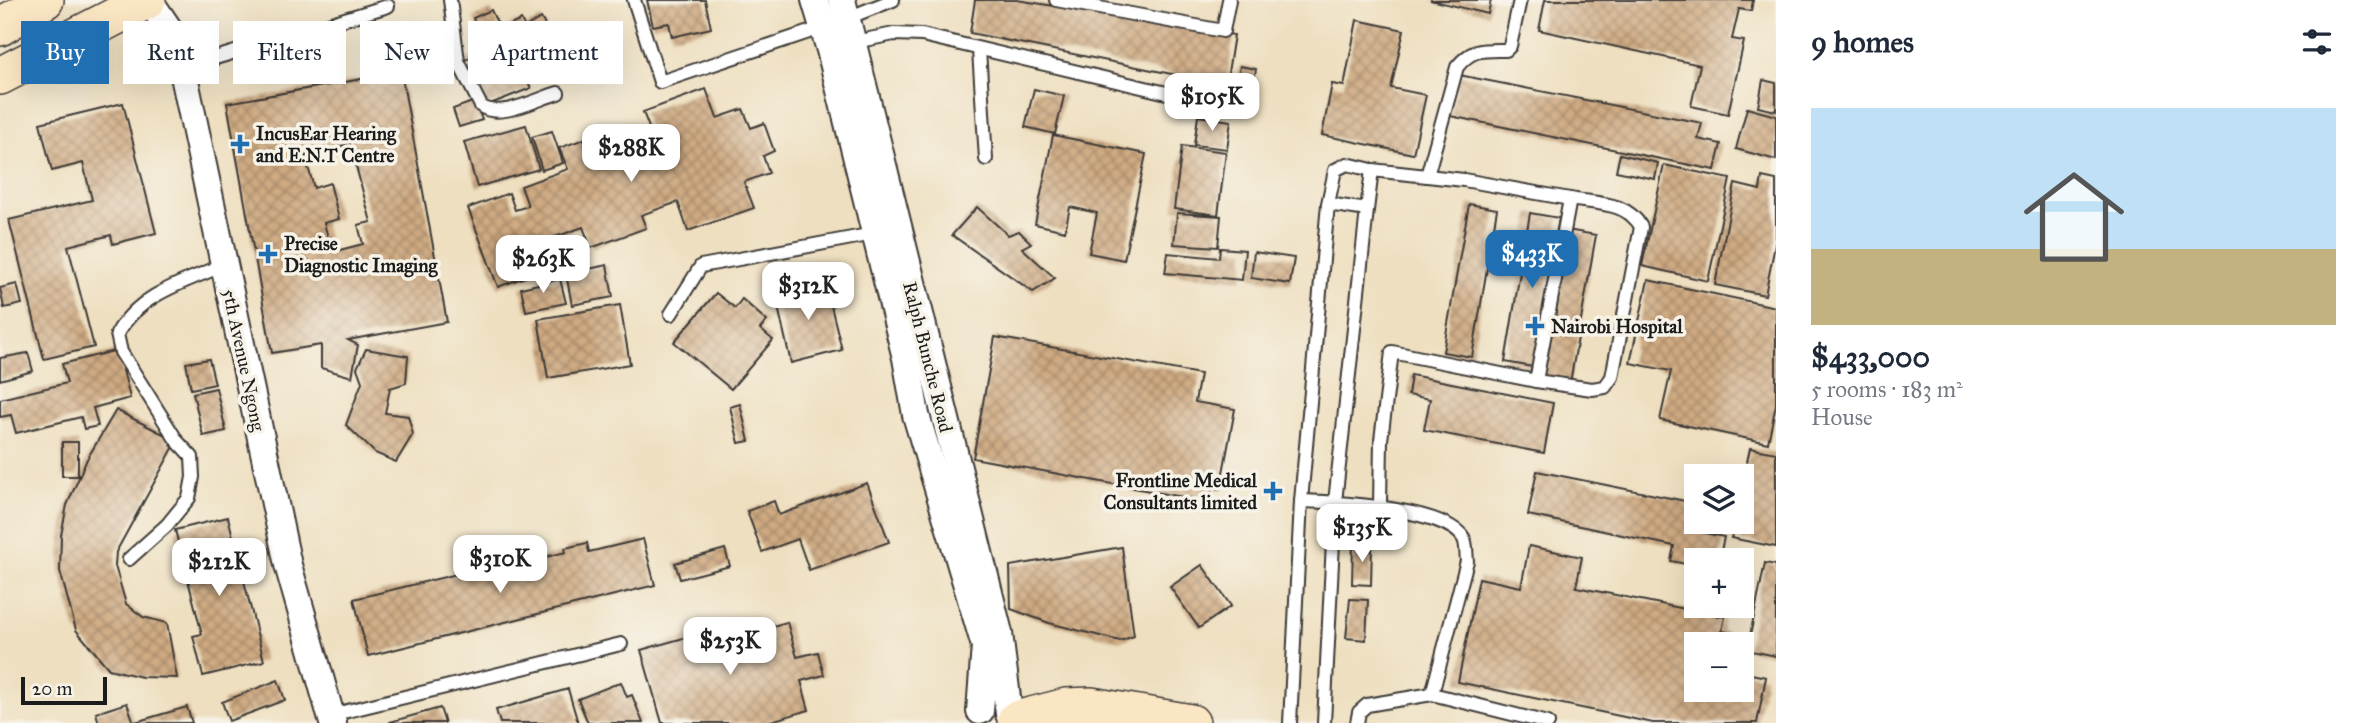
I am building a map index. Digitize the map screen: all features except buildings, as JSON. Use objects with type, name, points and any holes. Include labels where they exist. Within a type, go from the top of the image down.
[{"type":"main road","points":[[0,76],[148,0]]},
{"type":"main road","points":[[1014,719],[1066,707],[1091,706],[1191,723]]},
{"type":"street","name":"5th Avenue Ngong","points":[[148,0],[162,21]]},
{"type":"street","name":"Ralph Bunche Road","points":[[815,0],[839,28],[885,232],[985,646],[972,717]]},
{"type":"street","name":"5th Avenue Ngong","points":[[185,84],[288,565],[332,719]]},
{"type":"street","name":"Ralph Bunche Road","points":[[929,410],[999,633],[1014,719]]},
{"type":"street","points":[[972,717],[999,710],[1014,719]]},
{"type":"lane","points":[[450,0],[458,61],[481,106],[487,111],[499,111],[558,93]]},
{"type":"lane","points":[[634,0],[660,82],[839,28],[893,0]]},
{"type":"lane","points":[[1056,0],[1223,31],[1229,0]]},
{"type":"lane","points":[[1427,176],[1457,67],[1467,54],[1482,48],[1506,50],[1510,46],[1520,0]]},
{"type":"lane","points":[[219,57],[388,6]]},
{"type":"lane","points":[[839,28],[922,35],[1192,99]]},
{"type":"lane","points":[[979,50],[986,159]]},
{"type":"lane","points":[[1290,723],[1301,501],[1328,204],[1335,170],[1347,164],[1621,207],[1634,214],[1641,227],[1612,377],[1605,387],[1592,389],[1536,380],[1392,352],[1381,440],[1380,505]]},
{"type":"lane","points":[[1324,723],[1335,502],[1372,170]]},
{"type":"lane","points":[[1536,380],[1570,200]]},
{"type":"lane","points":[[1328,204],[1367,210]]},
{"type":"lane","points":[[671,314],[701,266],[885,232]]},
{"type":"lane","points":[[129,559],[167,525],[189,498],[193,477],[192,457],[177,441],[121,352],[117,334],[125,319],[148,298],[224,265]]},
{"type":"lane","points":[[1301,501],[1380,505],[1455,529],[1464,540],[1467,561],[1432,694]]},
{"type":"lane","points":[[332,719],[621,644]]},
{"type":"lane","points":[[1357,723],[1359,712],[1367,705],[1432,694],[1548,723]]},
{"type":"place","name":"IncusEar Hearing and E.N.T Centre","points":[[240,144]]},
{"type":"place","name":"Precise Diagnostic Imaging","points":[[268,254]]},
{"type":"place","name":"Nairobi Hospital","points":[[1535,326]]},
{"type":"place","name":"Frontline Medical Consultants limited","points":[[1273,491]]}]
